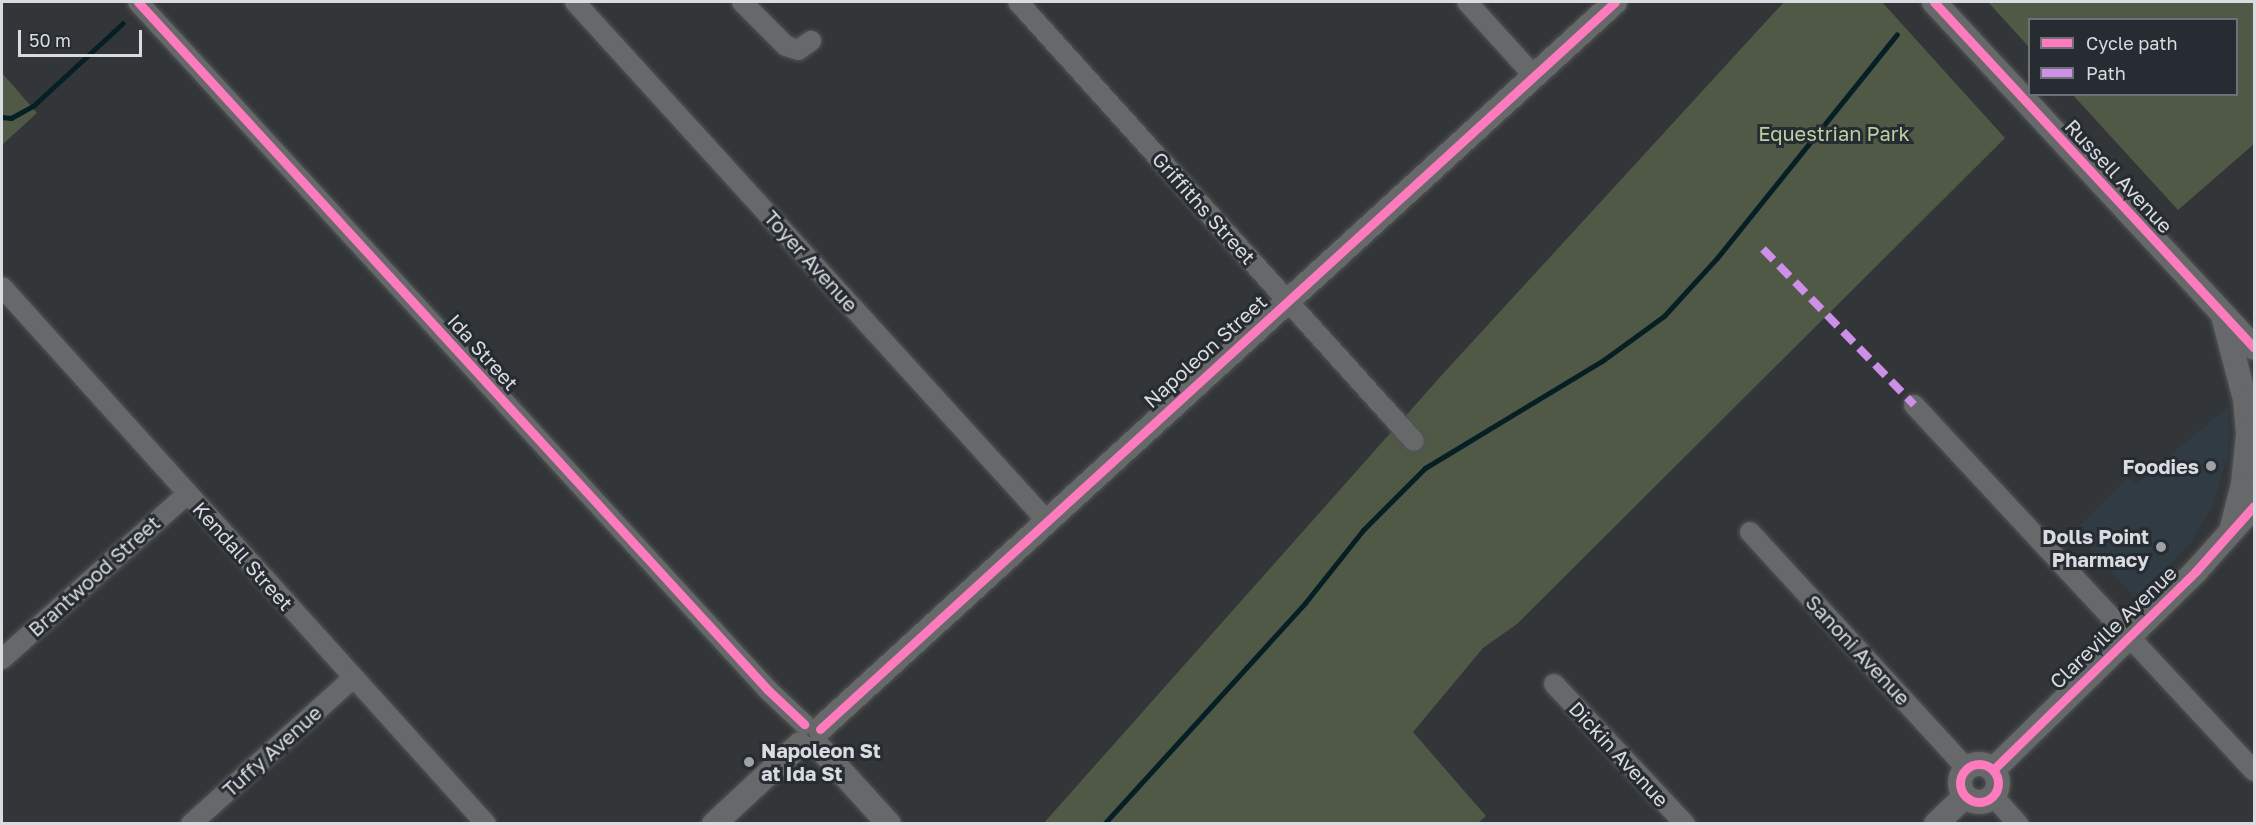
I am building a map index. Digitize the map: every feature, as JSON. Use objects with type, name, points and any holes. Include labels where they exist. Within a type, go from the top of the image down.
[{"type":"street","name":"Ida Street","points":[[138,2],[889,824]]},
{"type":"street","name":"Toyer Avenue","points":[[575,2],[1046,520]]},
{"type":"street","points":[[742,2],[786,46],[798,50],[811,41]]},
{"type":"street","name":"Griffiths Street","points":[[1018,2],[1414,441]]},
{"type":"street","points":[[1467,2],[1534,75]]},
{"type":"street","name":"Napoleon Street","points":[[714,824],[1615,2]]},
{"type":"street","name":"Russell Avenue","points":[[1934,2],[2254,347]]},
{"type":"street","name":"Kendall Street","points":[[2,286],[486,824]]},
{"type":"street","points":[[2223,316],[2245,399],[2248,434],[2243,484],[2231,533]]},
{"type":"street","points":[[1914,405],[2254,771]]},
{"type":"street","name":"Brantwood Street","points":[[2,659],[187,494]]},
{"type":"street","name":"Clareville Avenue","points":[[1993,770],[2131,636],[2231,533],[2254,506]]},
{"type":"street","name":"Sanoni Avenue","points":[[1750,532],[1966,768]]},
{"type":"street","name":"Tuffy Avenue","points":[[191,824],[353,678]]},
{"type":"street","name":"Dickin Avenue","points":[[1554,684],[1685,824]]},
{"type":"street","points":[[1977,764],[1993,770],[1998,780],[1993,796],[1982,802],[1965,796],[1960,778],[1966,768],[1977,764]]},
{"type":"street","points":[[1935,824],[1965,796]]},
{"type":"street","points":[[1993,796],[2018,824]]},
{"type":"shaded area","points":[[2229,406],[2229,452],[2212,508],[2189,545],[2136,599],[2074,531],[2128,478],[2135,485]]},
{"type":"green space","name":"Equestrian Park","points":[[1784,2],[1882,2],[2005,138],[1517,624],[1483,648],[1413,732],[1486,816],[1478,823],[1043,824],[1441,376]]},
{"type":"green space","points":[[1988,2],[2254,2],[2254,144],[2178,210],[2074,96],[2238,96],[2238,18],[2028,18],[2028,46]]},
{"type":"green space","points":[[2,73],[37,113],[2,145]]},
{"type":"waterway","points":[[2,117],[11,118],[33,106],[123,23]]},
{"type":"waterway","points":[[1104,824],[1305,603],[1363,530],[1425,468],[1602,361],[1664,316],[1717,258],[1897,34]]},
{"type":"marked path","points":[[1763,249],[1914,405]]},
{"type":"cycle path","points":[[138,2],[768,690],[804,724]]},
{"type":"cycle path","points":[[820,729],[1615,2]]},
{"type":"cycle path","points":[[1934,2],[2254,347]]},
{"type":"cycle path","points":[[1993,770],[2196,571],[2254,506]]},
{"type":"cycle path","points":[[1979,764],[1986,765],[1992,770],[1997,776],[1998,783],[1997,790],[1992,796],[1986,801],[1979,802],[1972,801],[1966,796],[1961,790],[1960,783],[1961,776],[1966,770],[1972,765],[1979,764]]},
{"type":"place","name":"Foodies","points":[[2211,466]]},
{"type":"place","name":"Dolls Point Pharmacy","points":[[2161,547]]},
{"type":"place","name":"Napoleon St at Ida St","points":[[749,762]]}]
